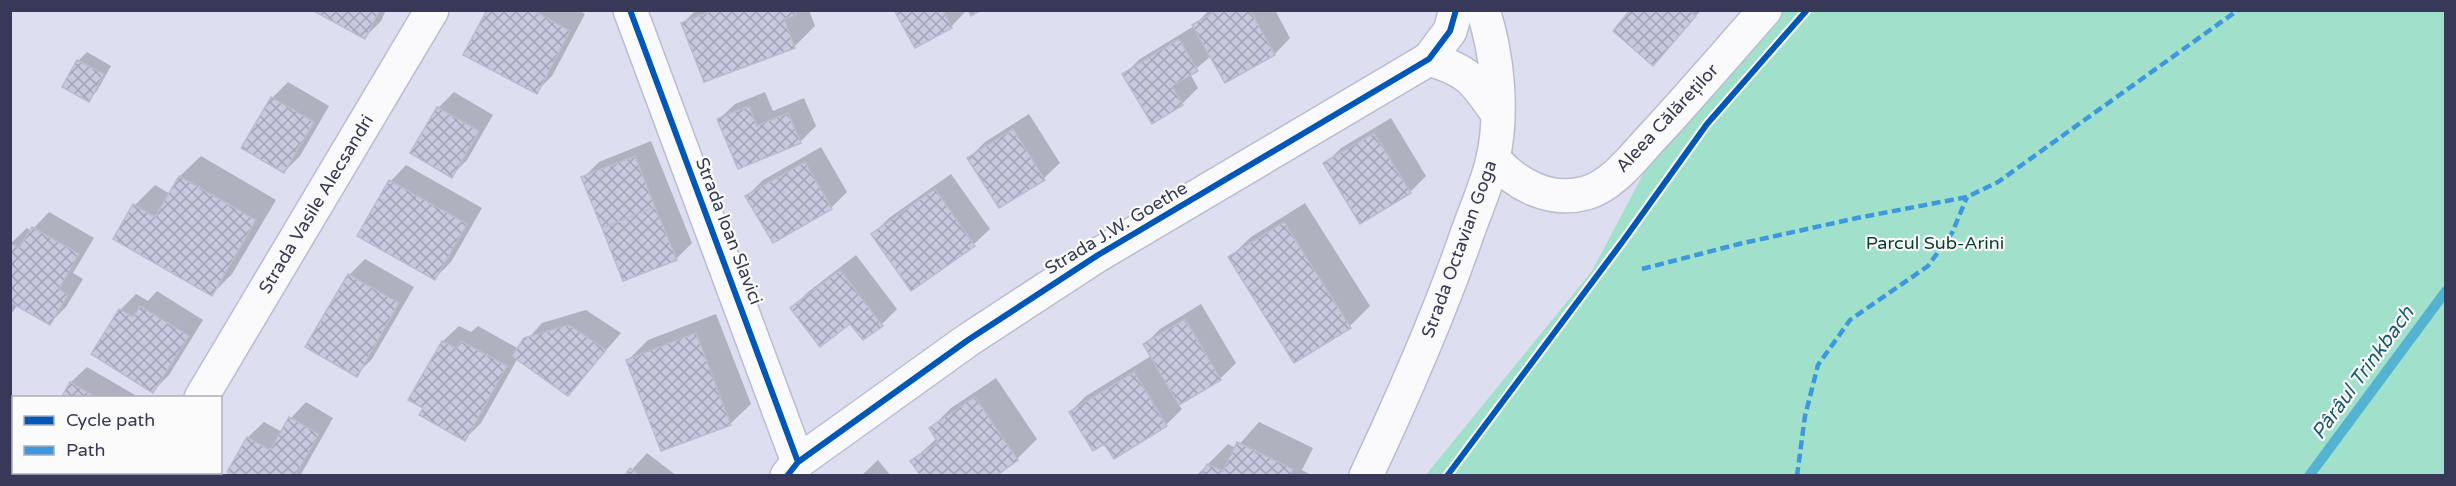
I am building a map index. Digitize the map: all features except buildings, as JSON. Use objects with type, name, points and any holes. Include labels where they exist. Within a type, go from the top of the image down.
[{"type":"street","name":"Strada Vasile Alecsandri","points":[[202,396],[432,10]]},
{"type":"street","name":"Strada Ioan Slavici","points":[[630,10],[792,469]]},
{"type":"street","name":"Strada J.W. Goethe","points":[[792,469],[968,340],[1098,255],[1429,59],[1450,31],[1456,10]]},
{"type":"street","name":"Strada Octavian Goga","points":[[1366,476],[1403,396],[1450,282],[1493,158],[1497,113],[1493,52],[1484,10]]},
{"type":"street","name":"Aleea Călăreților","points":[[1493,158],[1518,183],[1538,191],[1573,195],[1588,193],[1603,185],[1620,171],[1669,119],[1765,10]]},
{"type":"street","points":[[1429,59],[1454,67],[1468,75],[1497,113]]},
{"type":"green space","name":"Parcul Sub-Arini","points":[[1765,11],[2445,11],[2445,475],[1425,476],[1592,271],[1677,110]]},
{"type":"waterway","name":"Pârâul Trinkbach","points":[[2309,476],[2446,291]]},
{"type":"marked path","points":[[1642,269],[1739,244],[1967,197],[1998,182],[2238,10]]},
{"type":"marked path","points":[[1797,476],[1805,416],[1818,365],[1850,320],[1928,266],[1952,233],[1967,197]]},
{"type":"cycle path","points":[[630,10],[798,462]]},
{"type":"cycle path","points":[[787,476],[798,462],[968,340],[1098,255],[1429,59],[1450,31],[1456,10]]},
{"type":"cycle path","points":[[1447,476],[1623,241],[1707,124],[1807,10]]}]
